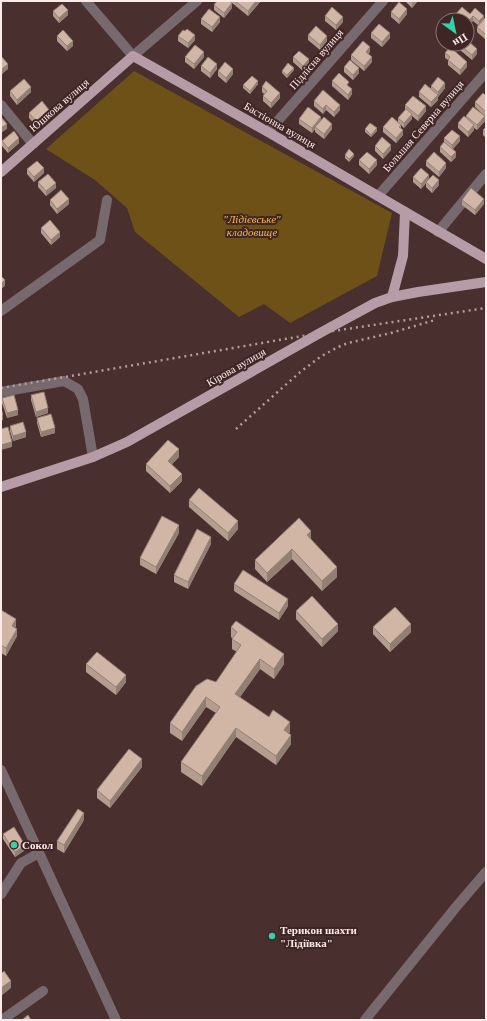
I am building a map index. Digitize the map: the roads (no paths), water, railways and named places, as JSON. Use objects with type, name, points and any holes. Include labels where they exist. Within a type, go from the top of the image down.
[{"type":"main road","name":"Бастіонна вулиця","points":[[133,56],[268,132],[486,259]]},
{"type":"main road","name":"Юшкова вулиця","points":[[1,172],[133,56]]},
{"type":"main road","points":[[392,297],[404,256],[405,212]]},
{"type":"main road","name":"Кірова вулиця","points":[[1,486],[93,457],[127,442],[375,303],[392,297],[418,292],[486,282]]},
{"type":"street","points":[[86,1],[133,56],[197,1]]},
{"type":"street","name":"Підлісна вулиця","points":[[268,132],[383,1]]},
{"type":"street","name":"Большая Северна вулиця","points":[[378,196],[486,72]]},
{"type":"street","points":[[1,105],[33,144]]},
{"type":"street","points":[[438,232],[486,174]]},
{"type":"street","points":[[1,311],[100,240],[107,200]]},
{"type":"street","points":[[1,392],[64,381],[78,389],[83,399],[93,457]]},
{"type":"street","points":[[1,770],[116,1020]]},
{"type":"street","points":[[1,894],[21,863],[39,853]]},
{"type":"street","points":[[365,1020],[486,872]]},
{"type":"street","points":[[2,1020],[43,991]]},
{"type":"railway","points":[[1,388],[320,333],[486,308]]},
{"type":"railway","points":[[236,429],[299,373],[320,357],[338,347],[435,320]]},
{"type":"place","name":"Сокол","points":[[14,845]]},
{"type":"place","name":"Терикон шахти \"Лідіївка\"","points":[[272,936]]},
{"type":"park label","name":"\"Лідієвське\" кладовище","points":[[252,225]]}]
